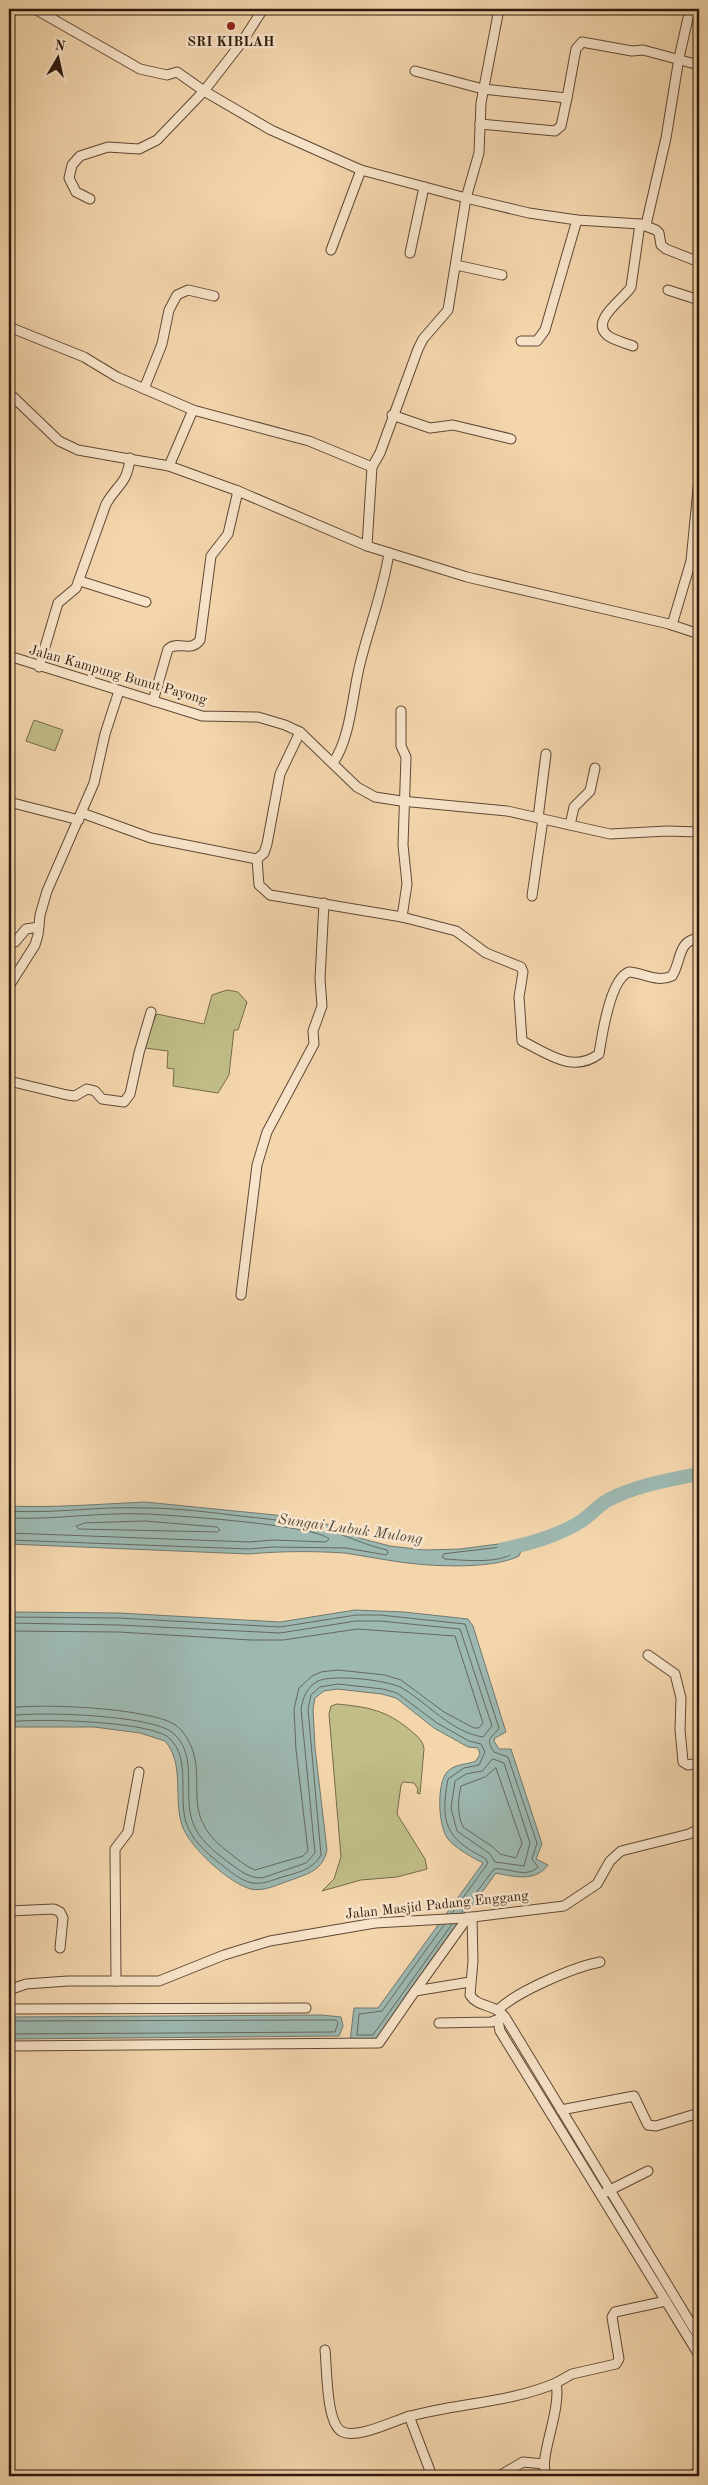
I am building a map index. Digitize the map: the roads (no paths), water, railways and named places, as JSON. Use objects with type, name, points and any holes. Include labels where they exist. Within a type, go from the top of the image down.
[{"type":"main road","points":[[694,2476],[699,2473]]},
{"type":"street","points":[[35,9],[140,70],[167,75],[177,72],[204,92],[271,130],[361,170],[530,213],[577,220],[643,225],[659,234],[662,245],[666,249],[699,262]]},
{"type":"street","points":[[90,200],[76,192],[69,178],[72,165],[80,156],[108,147],[139,149],[157,140],[204,92],[242,42],[263,9]]},
{"type":"street","points":[[367,546],[372,467],[380,453],[392,415],[420,344],[448,310],[466,198],[479,153],[483,89],[499,9]]},
{"type":"street","points":[[633,346],[607,335],[603,328],[603,320],[607,312],[626,296],[631,287],[643,225],[669,124],[679,58],[690,9]]},
{"type":"street","points":[[480,124],[555,131],[561,126],[576,48],[582,42],[632,51],[643,50],[679,58],[699,65]]},
{"type":"street","points":[[415,71],[483,89],[567,98]]},
{"type":"street","points":[[332,250],[361,170]]},
{"type":"street","points":[[410,253],[424,187]]},
{"type":"street","points":[[521,341],[537,341],[545,330],[577,220]]},
{"type":"street","points":[[456,265],[502,275]]},
{"type":"street","points":[[144,389],[154,369],[167,327],[168,310],[177,295],[188,290],[214,296]]},
{"type":"street","points":[[668,290],[699,300]]},
{"type":"street","points":[[9,327],[84,357],[117,377],[193,410],[309,441],[372,467]]},
{"type":"street","points":[[9,393],[33,418],[68,446],[169,466],[238,491],[367,546],[467,577],[672,625],[699,634]]},
{"type":"street","points":[[169,466],[193,410]]},
{"type":"street","points":[[392,415],[430,428],[453,425],[511,439]]},
{"type":"street","points":[[38,667],[58,603],[76,588],[80,581],[106,504],[111,494],[125,481],[130,458]]},
{"type":"street","points":[[672,625],[695,561],[699,478]]},
{"type":"street","points":[[153,701],[168,649],[173,646],[191,647],[200,640],[211,556],[228,534],[238,491]]},
{"type":"street","points":[[333,763],[343,744],[359,666],[384,585],[390,553]]},
{"type":"street","points":[[80,581],[146,602]]},
{"type":"street","name":"Jalan Kampung Bunut Payong","points":[[9,656],[38,667],[202,716],[258,717],[285,725],[300,732],[365,792],[374,797],[404,802],[507,811],[622,835],[667,831],[699,832]]},
{"type":"street","points":[[9,986],[35,945],[47,891],[94,783],[105,734],[119,691]]},
{"type":"street","points":[[401,711],[401,746],[406,757],[403,846],[407,884],[402,917]]},
{"type":"street","points":[[9,802],[81,816],[151,838],[257,859],[264,854],[267,844],[280,774],[300,732]]},
{"type":"street","points":[[532,896],[546,754]]},
{"type":"street","points":[[570,825],[573,809],[590,792],[595,768]]},
{"type":"street","points":[[257,859],[259,885],[270,895],[402,917],[456,931],[486,953],[522,967],[519,997],[522,1041],[554,1058],[576,1062],[586,1062],[599,1054],[603,1029],[620,979],[629,972],[665,980],[672,976],[682,946],[689,940],[699,938]]},
{"type":"street","points":[[241,1295],[258,1165],[267,1132],[314,1044],[313,1031],[322,1006],[320,979],[324,903]]},
{"type":"street","points":[[9,944],[15,942],[26,929],[39,927]]},
{"type":"street","points":[[9,1081],[75,1096],[87,1089],[95,1091],[102,1100],[124,1102],[130,1094],[151,1012]]},
{"type":"street","points":[[648,1655],[675,1674],[681,1698],[680,1730],[683,1762],[688,1766],[699,1763]]},
{"type":"street","points":[[116,1981],[115,1849],[128,1832],[139,1772]]},
{"type":"street","name":"Jalan Masjid Padang Enggang","points":[[9,1990],[36,1983],[160,1981],[224,1955],[270,1941],[375,1923],[468,1917],[564,1906],[597,1884],[610,1861],[621,1850],[689,1834],[699,1829]]},
{"type":"street","points":[[9,1911],[54,1909],[60,1912],[62,1918],[60,1948]]},
{"type":"street","points":[[468,1917],[473,1961],[470,1995],[473,2000],[501,2016],[699,2336]]},
{"type":"street","points":[[9,2046],[379,2043],[468,1917]]},
{"type":"street","points":[[600,1962],[583,1966],[513,1998],[501,2016],[500,2032],[699,2355]]},
{"type":"street","points":[[414,1991],[470,1982]]},
{"type":"street","points":[[9,2009],[306,2008]]},
{"type":"street","points":[[439,2023],[501,2016]]},
{"type":"street","points":[[560,2110],[634,2096],[648,2124],[656,2126],[699,2113]]},
{"type":"street","points":[[600,2195],[648,2171]]},
{"type":"street","points":[[325,2350],[330,2408],[333,2420],[340,2430],[350,2434],[409,2416],[531,2392],[556,2383],[572,2374],[616,2364],[619,2359],[612,2317],[615,2312],[666,2301]]},
{"type":"street","points":[[546,2476],[544,2464],[553,2428],[558,2393],[556,2383]]},
{"type":"street","points":[[409,2416],[432,2476]]},
{"type":"street","points":[[499,2476],[523,2462],[544,2464]]},
{"type":"water","points":[[145,1502],[295,1517],[326,1524],[363,1539],[390,1546],[424,1550],[460,1549],[514,1542],[518,1543],[522,1549],[519,1556],[506,1561],[454,1566],[417,1564],[333,1552],[249,1554],[9,1544],[9,1506]]},
{"type":"water","points":[[355,1610],[404,1612],[468,1619],[473,1626],[506,1732],[495,1738],[494,1741],[499,1749],[511,1749],[542,1844],[536,1859],[548,1865],[537,1874],[531,1876],[517,1877],[496,1873],[375,2041],[350,2041],[354,2008],[378,2008],[483,1863],[469,1856],[448,1839],[440,1815],[440,1794],[444,1777],[448,1771],[455,1767],[476,1761],[480,1754],[478,1748],[468,1747],[434,1728],[396,1698],[382,1694],[337,1689],[324,1691],[315,1698],[313,1709],[315,1748],[327,1850],[325,1857],[318,1867],[309,1873],[271,1887],[256,1890],[242,1886],[222,1872],[201,1853],[186,1834],[182,1825],[178,1804],[175,1760],[165,1741],[140,1733],[94,1727],[9,1727],[9,1612],[119,1613],[280,1622]]},
{"type":"water","points":[[321,2015],[341,2017],[343,2026],[339,2036],[9,2039],[9,2017]]},
{"type":"waterway","name":"Sungai Lubuk Mulong","points":[[504,1549],[532,1542],[572,1527],[606,1501],[621,1494],[699,1474]]},
{"type":"place","name":"SRI KIBLAH","points":[[231,26]]}]
